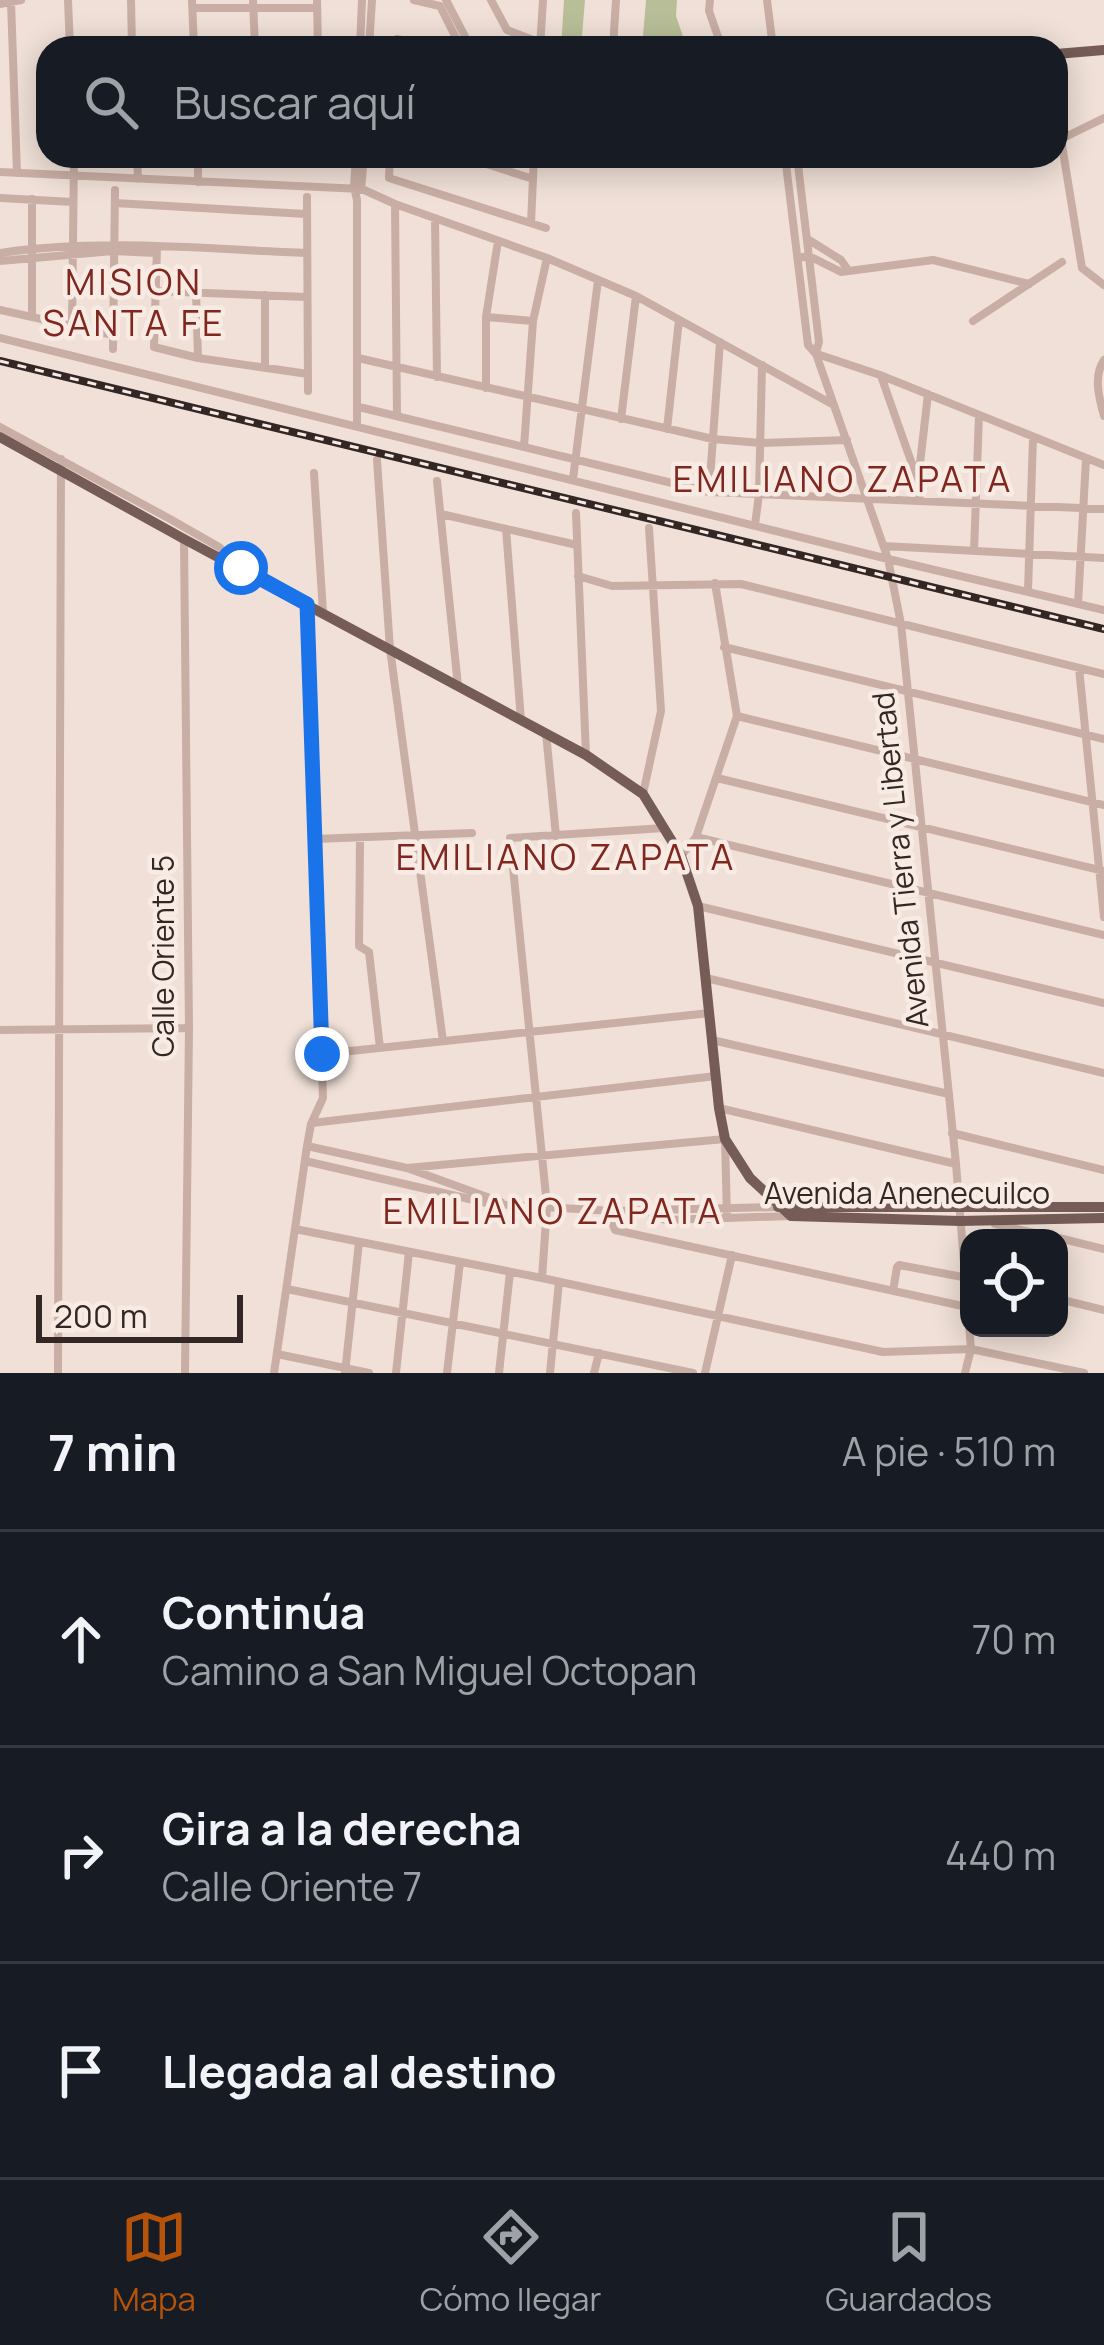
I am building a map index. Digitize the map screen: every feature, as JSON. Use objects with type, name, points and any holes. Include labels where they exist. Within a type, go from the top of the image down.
[{"type":"main road","points":[[1068,53],[1104,50]]},
{"type":"main road","points":[[0,437],[62,465],[184,539],[586,755],[643,794],[681,856],[698,906],[724,1139],[750,1178],[791,1216]]},
{"type":"main road","name":"Avenida Anenecuilco","points":[[778,1207],[982,1220],[1104,1218]]},
{"type":"main road","name":"Avenida Anenecuilco","points":[[791,1216],[960,1215],[1104,1207]]},
{"type":"street","points":[[68,0],[70,36]]},
{"type":"street","points":[[130,0],[132,36]]},
{"type":"street","points":[[366,36],[367,0]]},
{"type":"street","points":[[414,0],[444,2]]},
{"type":"street","points":[[496,0],[507,30],[520,36]]},
{"type":"street","points":[[541,36],[543,0]]},
{"type":"street","points":[[614,36],[616,0]]},
{"type":"street","points":[[710,0],[718,36]]},
{"type":"street","points":[[767,0],[772,36]]},
{"type":"street","points":[[0,4],[16,1],[17,173]]},
{"type":"street","points":[[444,2],[457,36]]},
{"type":"street","points":[[444,2],[463,36]]},
{"type":"street","points":[[193,36],[192,4],[317,4],[318,36]]},
{"type":"street","points":[[253,4],[254,36]]},
{"type":"street","points":[[1068,136],[1104,118]]},
{"type":"street","points":[[72,327],[74,168]]},
{"type":"street","points":[[138,168],[138,179]]},
{"type":"street","points":[[198,168],[198,182]]},
{"type":"street","points":[[357,426],[359,168]]},
{"type":"street","points":[[389,168],[389,178],[546,228]]},
{"type":"street","points":[[499,168],[533,179]]},
{"type":"street","points":[[531,223],[533,168]]},
{"type":"street","points":[[787,168],[808,345],[816,354],[1104,465]]},
{"type":"street","points":[[798,168],[819,342],[816,354]]},
{"type":"street","points":[[1066,168],[1082,268],[1104,285]]},
{"type":"street","points":[[0,172],[358,188],[636,296],[835,405]]},
{"type":"street","points":[[112,349],[115,190]]},
{"type":"street","points":[[307,197],[308,391]]},
{"type":"street","points":[[0,198],[73,202]]},
{"type":"street","points":[[32,200],[32,317]]},
{"type":"street","points":[[115,202],[306,214]]},
{"type":"street","points":[[394,204],[397,416]]},
{"type":"street","points":[[435,218],[437,377]]},
{"type":"street","points":[[793,221],[804,220]]},
{"type":"street","points":[[807,238],[842,260],[849,272]]},
{"type":"street","points":[[486,388],[486,317],[498,241]]},
{"type":"street","points":[[0,257],[113,248],[306,253]]},
{"type":"street","points":[[157,250],[154,347],[308,374]]},
{"type":"street","points":[[798,258],[809,256],[841,272],[933,260],[1029,284]]},
{"type":"street","points":[[524,447],[533,321],[547,258]]},
{"type":"street","points":[[973,322],[1062,262]]},
{"type":"street","points":[[573,479],[598,280]]},
{"type":"street","points":[[157,290],[307,297]]},
{"type":"street","points":[[196,292],[198,358]]},
{"type":"street","points":[[265,295],[265,368]]},
{"type":"street","points":[[622,419],[636,296]]},
{"type":"street","points":[[0,310],[112,335]]},
{"type":"street","points":[[486,317],[533,321]]},
{"type":"street","points":[[667,429],[679,320]]},
{"type":"street","points":[[0,338],[1104,610]]},
{"type":"street","points":[[710,493],[720,342]]},
{"type":"street","name":"Avenida Tierra y Libertad","points":[[816,354],[884,546],[902,624],[961,1229]]},
{"type":"street","points":[[358,358],[713,440],[847,440]]},
{"type":"street","points":[[1104,360],[1098,388],[1104,416]]},
{"type":"street","points":[[755,526],[762,365]]},
{"type":"street","points":[[880,375],[918,481]]},
{"type":"street","points":[[920,501],[928,394]]},
{"type":"street","points":[[358,407],[710,493],[1104,509]]},
{"type":"street","points":[[974,551],[979,416]]},
{"type":"street","points":[[0,427],[219,547],[241,568]]},
{"type":"street","points":[[1028,591],[1033,438]]},
{"type":"street","points":[[1078,604],[1086,459]]},
{"type":"street","points":[[377,460],[390,649],[442,1041]]},
{"type":"street","points":[[58,1373],[62,465]]},
{"type":"street","points":[[314,472],[323,612]]},
{"type":"street","points":[[437,481],[458,686]]},
{"type":"street","points":[[576,513],[586,755]]},
{"type":"street","points":[[440,514],[578,545]]},
{"type":"street","points":[[643,794],[661,711],[649,528]]},
{"type":"street","points":[[506,529],[521,720]]},
{"type":"street","name":"Calle Oriente 5","points":[[184,539],[189,1028],[185,1373]]},
{"type":"street","points":[[884,546],[1104,558]]},
{"type":"street","points":[[578,576],[611,586],[741,584],[1104,674]]},
{"type":"street","points":[[681,856],[696,837],[737,716],[715,584]]},
{"type":"street","points":[[274,1373],[307,1146],[323,1098],[307,604]]},
{"type":"street","points":[[724,646],[1104,740]]},
{"type":"street","points":[[1079,668],[1104,917]]},
{"type":"street","points":[[737,716],[1104,805]]},
{"type":"street","points":[[546,733],[556,836]]},
{"type":"street","points":[[717,778],[1102,870]]},
{"type":"street","points":[[542,1278],[547,1206],[510,838],[666,828]]},
{"type":"street","points":[[315,838],[472,833]]},
{"type":"street","points":[[696,837],[1104,935]]},
{"type":"street","points":[[360,838],[358,946],[370,952],[380,1048]]},
{"type":"street","points":[[698,906],[1104,1003]]},
{"type":"street","points":[[706,978],[1104,1073]]},
{"type":"street","points":[[322,1054],[710,1013]]},
{"type":"street","points":[[0,1030],[189,1028]]},
{"type":"street","points":[[712,1040],[949,1094]]},
{"type":"street","points":[[311,1124],[716,1076]]},
{"type":"street","points":[[719,1108],[956,1164]]},
{"type":"street","points":[[952,1133],[1104,1170]]},
{"type":"street","points":[[406,1168],[724,1139],[727,1212]]},
{"type":"street","name":"Avenida Anenecuilco","points":[[307,1146],[406,1168],[506,1204]]},
{"type":"street","name":"Avenida Anenecuilco","points":[[305,1161],[491,1204],[791,1216]]},
{"type":"street","points":[[442,1179],[443,1164]]},
{"type":"street","name":"Avenida Anenecuilco","points":[[727,1212],[778,1207]]},
{"type":"street","points":[[614,1211],[615,1230],[960,1305]]},
{"type":"street","points":[[982,1220],[1020,1229]]},
{"type":"street","points":[[296,1229],[883,1352],[971,1349],[1084,1373]]},
{"type":"street","points":[[1068,1240],[1104,1249]]},
{"type":"street","points":[[345,1371],[359,1242]]},
{"type":"street","points":[[396,1373],[410,1252]]},
{"type":"street","points":[[705,1373],[732,1256]]},
{"type":"street","points":[[447,1373],[460,1262]]},
{"type":"street","points":[[893,1291],[899,1265],[960,1277]]},
{"type":"street","points":[[499,1373],[510,1272]]},
{"type":"street","points":[[550,1373],[560,1282]]},
{"type":"street","points":[[286,1289],[693,1373]]},
{"type":"street","points":[[1068,1301],[1104,1310]]},
{"type":"street","name":"Avenida Tierra y Libertad","points":[[965,1373],[970,1337]]},
{"type":"street","points":[[595,1373],[599,1352]]},
{"type":"street","points":[[277,1354],[369,1373]]},
{"type":"green space","points":[[564,0],[585,0],[582,36],[562,36]]},
{"type":"green space","points":[[646,0],[677,0],[683,36],[643,36]]},
{"type":"railway","points":[[0,361],[1104,629]]},
{"type":"district","name":"MISION SANTA FE","points":[[134,302]]},
{"type":"district","name":"EMILIANO ZAPATA","points":[[843,479]]},
{"type":"district","name":"EMILIANO ZAPATA","points":[[566,857]]},
{"type":"district","name":"EMILIANO ZAPATA","points":[[553,1211]]},
{"type":"route","points":[[241,568],[307,604],[322,1054]]}]
